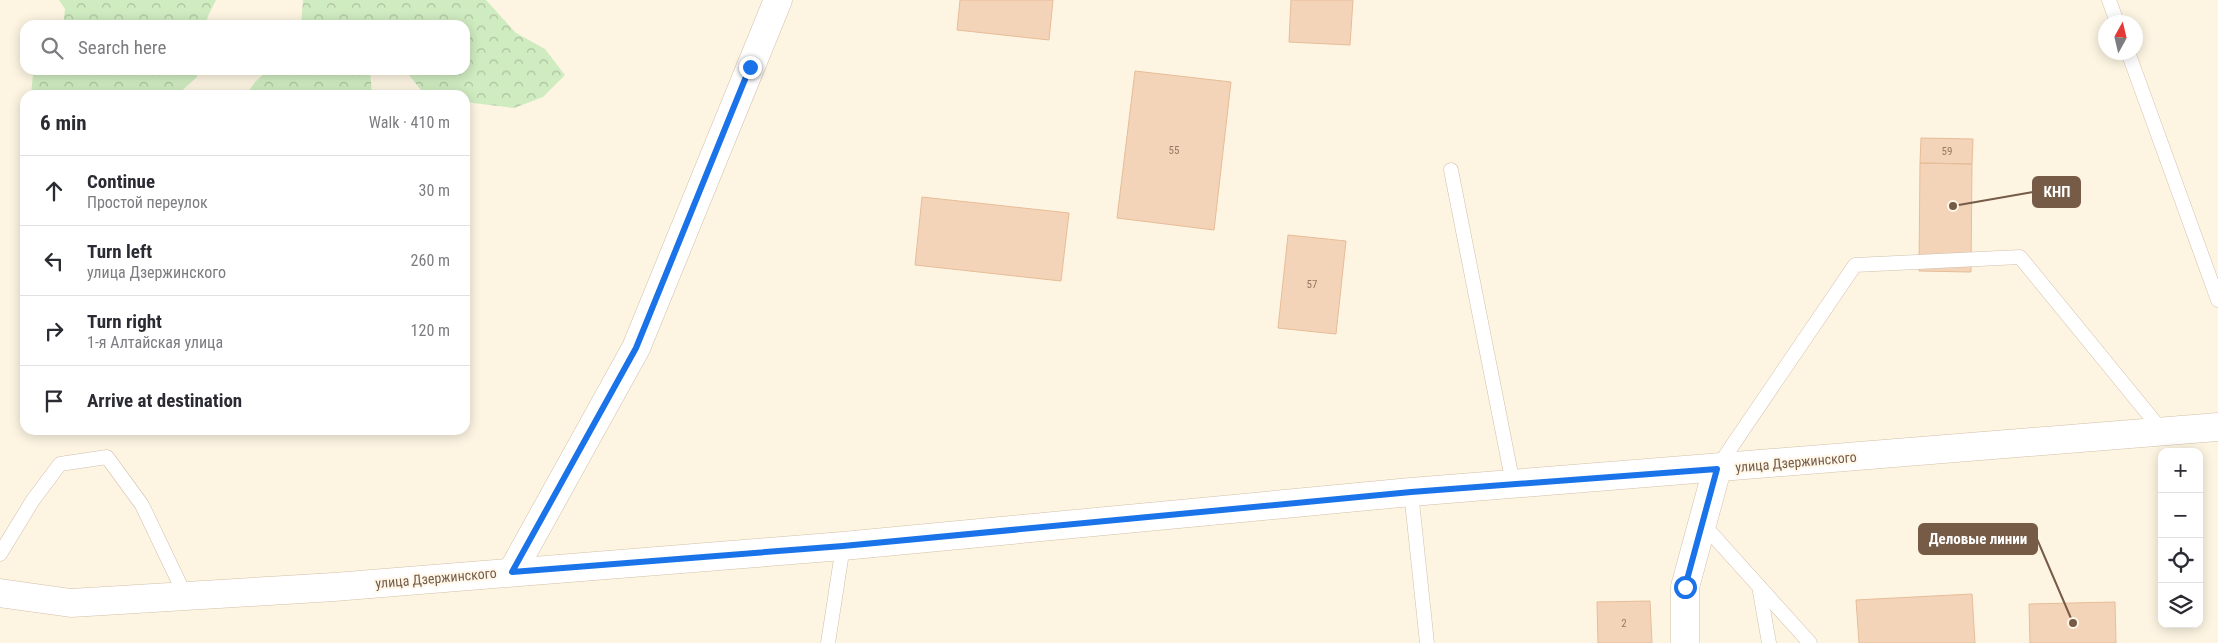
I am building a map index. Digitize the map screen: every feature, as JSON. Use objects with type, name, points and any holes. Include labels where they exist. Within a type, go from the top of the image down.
[{"type":"main road","points":[[512,572],[636,348],[778,0]]},
{"type":"main road","name":"улица Дзержинского","points":[[0,593],[71,603],[334,587],[843,546],[1411,492],[1717,469],[2218,427]]},
{"type":"main road","points":[[1685,643],[1685,587],[1717,469]]},
{"type":"lane","points":[[2109,0],[2114,15]]},
{"type":"lane","points":[[2131,60],[2218,300]]},
{"type":"lane","points":[[1452,170],[1513,484]]},
{"type":"lane","points":[[1717,469],[1855,265],[2020,256],[2163,432]]},
{"type":"lane","points":[[0,554],[33,500],[60,464],[107,457],[142,505],[185,595]]},
{"type":"lane","points":[[1411,492],[1427,643]]},
{"type":"lane","points":[[1702,524],[1810,643]]},
{"type":"lane","points":[[828,643],[843,546]]},
{"type":"lane","points":[[1759,586],[1769,643]]},
{"type":"green space","points":[[59,0],[216,0],[207,20],[64,20],[65,9]]},
{"type":"green space","points":[[303,0],[486,0],[516,33],[545,49],[565,75],[543,97],[514,108],[470,103],[470,90],[421,90],[409,75],[470,75],[470,20],[301,20]]},
{"type":"green space","points":[[33,75],[197,75],[183,90],[31,90]]},
{"type":"green space","points":[[263,75],[370,75],[372,90],[249,90]]},
{"type":"building","points":[[960,0],[1053,0],[1049,40],[957,30]]},
{"type":"building","points":[[1291,0],[1353,0],[1350,45],[1289,42]]},
{"type":"building","points":[[1135,71],[1231,82],[1214,230],[1117,218]]},
{"type":"building","points":[[1921,138],[1973,139],[1972,164],[1920,163]]},
{"type":"building","points":[[1920,163],[1972,164],[1971,272],[1919,271]]},
{"type":"building","points":[[922,197],[1069,213],[1061,281],[915,265]]},
{"type":"building","points":[[1288,235],[1346,241],[1336,334],[1278,328]]},
{"type":"building","points":[[1972,594],[1975,643],[1859,643],[1856,600]]},
{"type":"building","points":[[1650,601],[1652,643],[1598,643],[1597,602]]},
{"type":"building","points":[[2115,602],[2116,643],[2030,643],[2029,604]]},
{"type":"place","name":"КНП","points":[[1953,206]]},
{"type":"place","name":"Деловые линии","points":[[2073,623]]},
{"type":"route","points":[[750,67],[636,348],[512,572],[843,546],[1411,492],[1717,469],[1685,587]]}]
